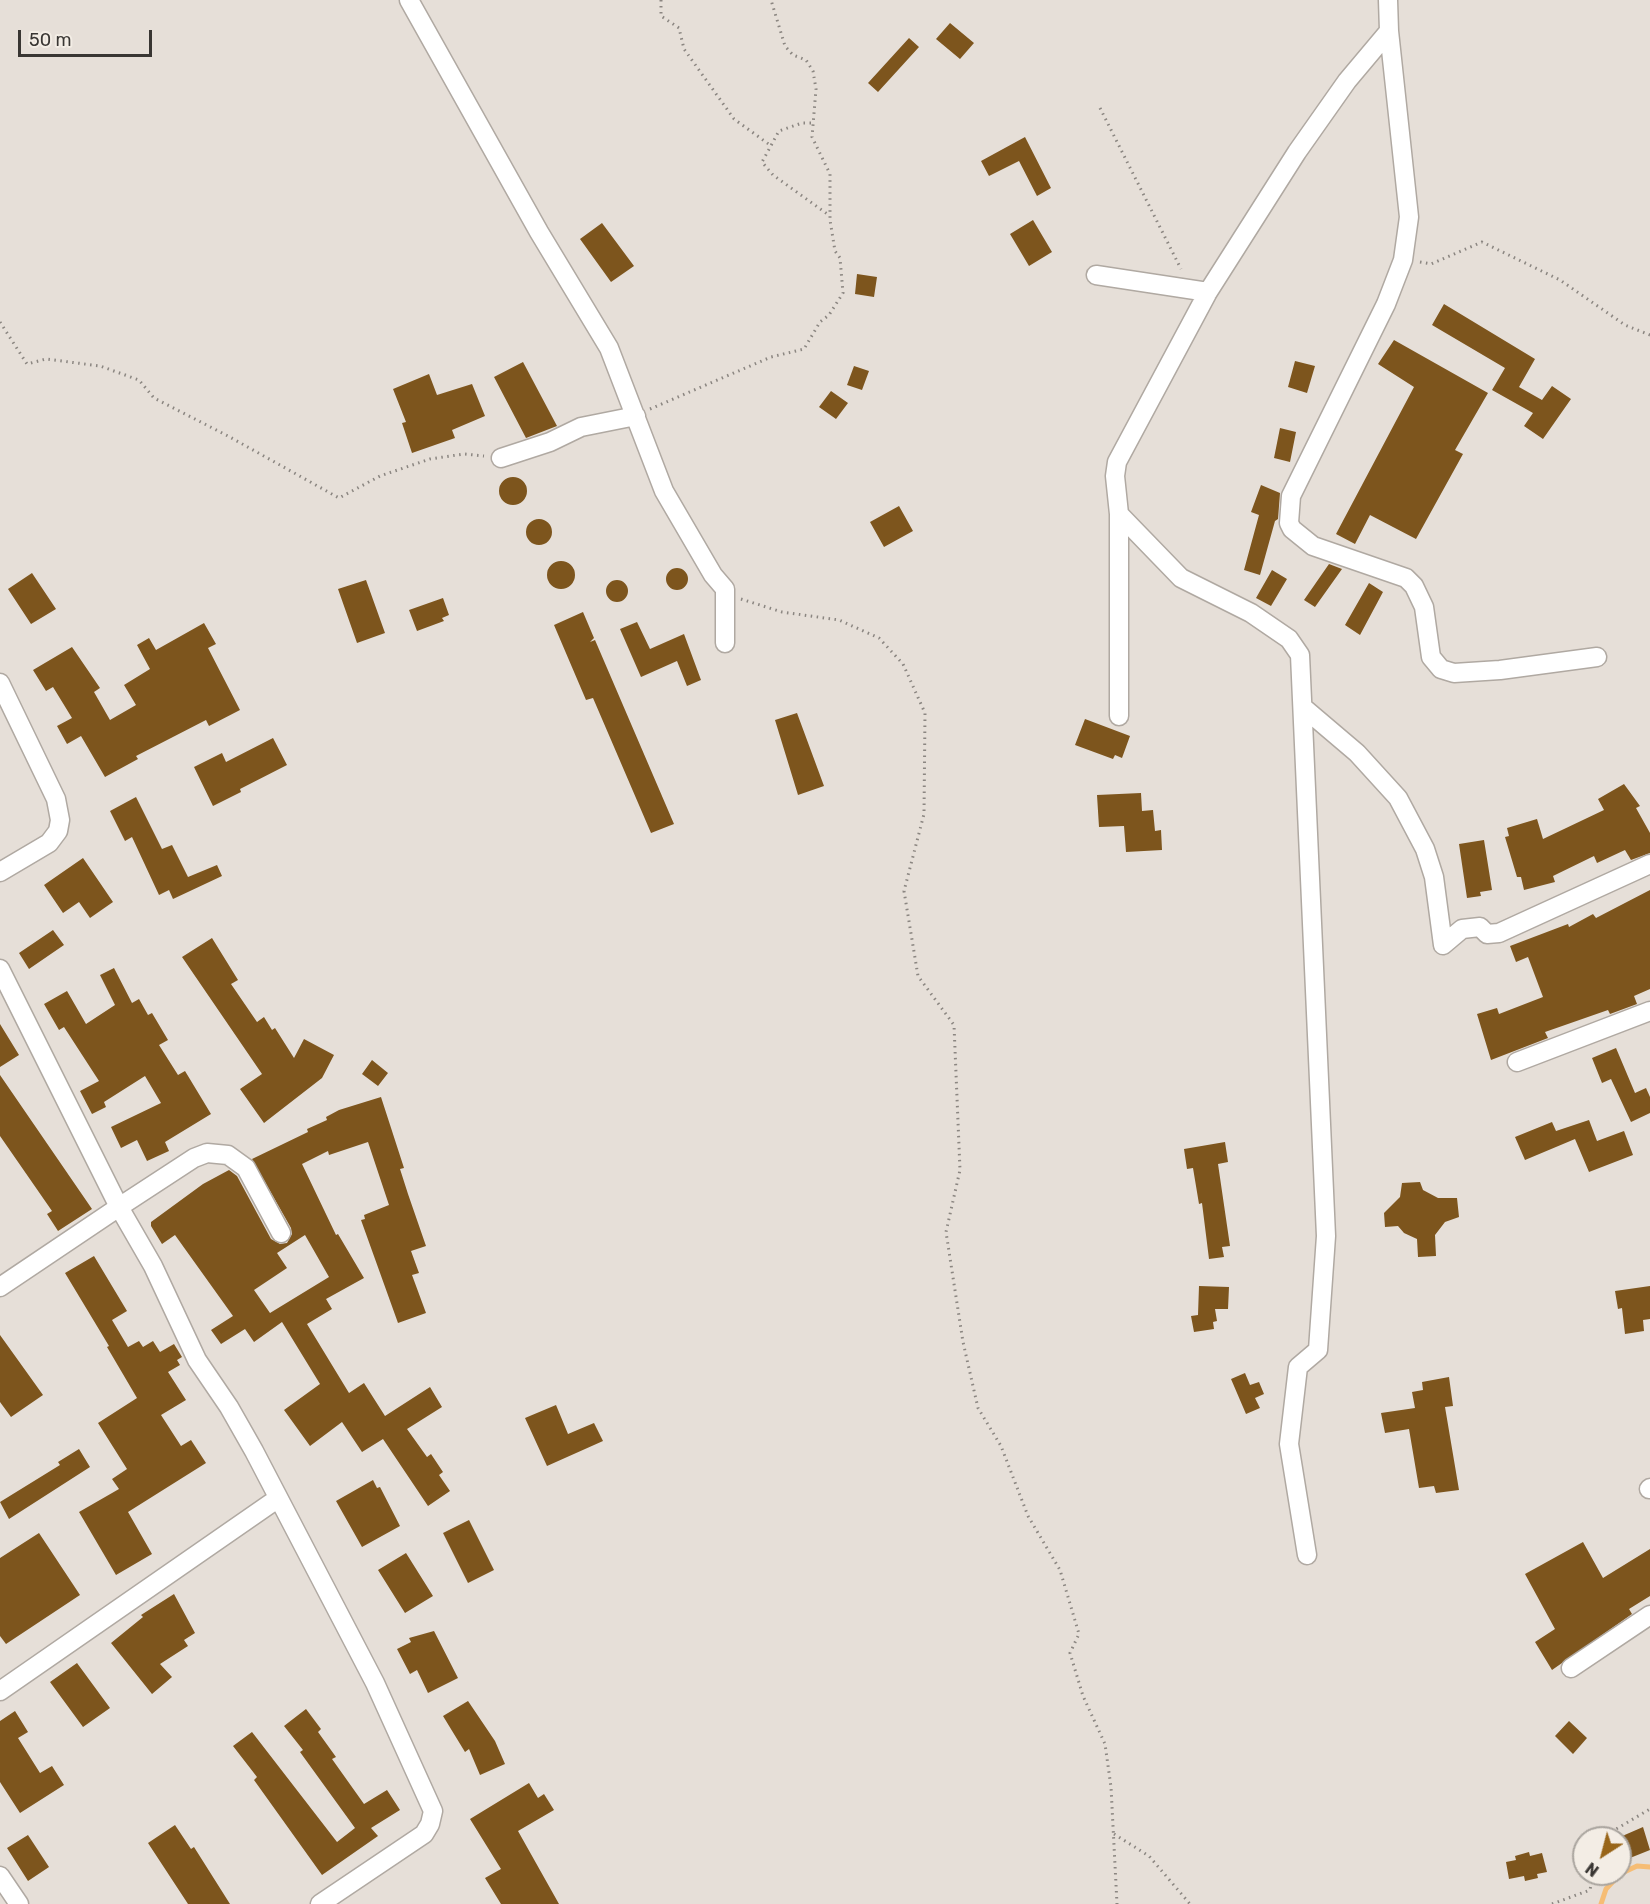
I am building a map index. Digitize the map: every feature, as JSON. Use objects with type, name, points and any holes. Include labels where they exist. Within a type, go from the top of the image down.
[{"type":"street","points":[[409,0],[539,232],[609,348],[664,491],[713,575],[725,589],[725,643]]},
{"type":"street","points":[[1388,0],[1389,31],[1409,217],[1403,260],[1386,304],[1291,496],[1288,515],[1292,529],[1324,550],[1406,578],[1414,586],[1424,607],[1431,657],[1441,669],[1454,673],[1500,670],[1597,657]]},
{"type":"street","points":[[1119,716],[1119,514],[1115,476],[1117,462],[1208,292],[1297,152],[1347,81],[1389,31]]},
{"type":"street","points":[[1096,274],[1208,292]]},
{"type":"street","points":[[501,458],[550,442],[581,427],[636,416]]},
{"type":"street","points":[[1119,514],[1181,578],[1251,613],[1289,639],[1300,655],[1326,1236],[1318,1350],[1298,1367],[1289,1444],[1307,1555]]},
{"type":"street","points":[[0,682],[56,799],[60,820],[58,831],[49,843],[0,872]]},
{"type":"street","points":[[1304,708],[1358,753],[1398,798],[1415,827],[1434,877],[1443,945],[1462,929],[1480,927],[1487,934],[1499,933],[1650,864]]},
{"type":"street","points":[[0,969],[119,1207],[153,1266],[197,1360],[229,1407],[375,1683],[433,1811],[430,1824],[424,1834],[320,1904]]},
{"type":"street","points":[[1517,1062],[1650,1011]]},
{"type":"street","points":[[0,1287],[195,1158],[217,1152],[238,1160],[246,1168],[281,1233]]},
{"type":"street","points":[[0,1691],[277,1499]]},
{"type":"street","points":[[1571,1668],[1650,1615]]},
{"type":"street","points":[[0,1876],[18,1904]]},
{"type":"path","points":[[662,0],[661,16],[679,28],[684,49],[734,119],[770,145]]},
{"type":"path","points":[[636,416],[754,364],[804,348],[820,322],[829,315],[843,293],[840,258],[835,251],[830,216],[830,174],[812,137],[811,123],[816,89],[813,71],[806,60],[793,55],[785,46],[771,0]]},
{"type":"path","points":[[1100,108],[1157,218],[1188,288]]},
{"type":"path","points":[[811,123],[802,123],[779,131],[762,162],[773,175],[830,216]]},
{"type":"path","points":[[1403,260],[1431,264],[1482,242],[1560,280],[1625,325],[1650,335]]},
{"type":"path","points":[[0,322],[27,364],[46,359],[100,366],[139,380],[154,399],[228,436],[339,498],[380,476],[430,459],[464,454],[501,458]]},
{"type":"path","points":[[713,575],[732,596],[782,612],[839,620],[879,638],[903,664],[925,713],[924,814],[904,891],[918,976],[954,1025],[960,1170],[946,1232],[963,1342],[978,1408],[1001,1446],[1028,1516],[1060,1570],[1079,1634],[1070,1653],[1083,1696],[1105,1744],[1114,1834],[1117,1904]]},
{"type":"path","points":[[1621,1826],[1650,1809]]},
{"type":"path","points":[[1114,1834],[1149,1856],[1190,1904]]},
{"type":"path","points":[[1552,1904],[1590,1890],[1591,1886]]},
{"type":"building","points":[[950,23],[974,43],[960,59],[936,39]]},
{"type":"building","points":[[909,38],[919,47],[878,92],[868,83]]},
{"type":"building","points":[[1025,137],[1051,188],[1037,196],[1019,161],[989,176],[981,161]]},
{"type":"building","points":[[1033,220],[1052,252],[1029,266],[1010,234]]},
{"type":"building","points":[[602,223],[634,266],[611,282],[580,239]]},
{"type":"building","points":[[857,274],[877,277],[874,297],[855,294]]},
{"type":"building","points":[[1444,304],[1535,359],[1519,387],[1542,400],[1552,386],[1571,399],[1543,439],[1524,426],[1533,413],[1492,390],[1505,368],[1432,325]]},
{"type":"building","points":[[1394,340],[1488,393],[1455,450],[1463,454],[1416,539],[1370,515],[1355,544],[1336,534],[1414,387],[1378,364]]},
{"type":"building","points":[[1295,361],[1315,366],[1307,393],[1288,387]]},
{"type":"building","points":[[523,362],[557,426],[526,438],[494,377]]},
{"type":"building","points":[[854,366],[869,371],[862,390],[847,385]]},
{"type":"building","points":[[429,374],[437,395],[472,384],[485,416],[452,430],[455,438],[412,453],[402,423],[406,422],[393,389]]},
{"type":"building","points":[[831,391],[848,403],[836,419],[819,407]]},
{"type":"building","points":[[1280,428],[1296,432],[1290,462],[1274,458]]},
{"type":"building","points":[[513,477],[523,481],[527,491],[523,501],[513,505],[503,501],[499,491],[503,481]]},
{"type":"building","points":[[1261,485],[1280,493],[1278,519],[1275,521],[1260,575],[1244,570],[1259,515],[1251,512]]},
{"type":"building","points":[[899,506],[913,531],[884,547],[870,522]]},
{"type":"building","points":[[539,519],[548,523],[552,532],[548,541],[539,545],[530,541],[526,532],[530,523]]},
{"type":"building","points":[[561,561],[571,565],[575,575],[571,585],[561,589],[551,585],[547,575],[551,565]]},
{"type":"building","points":[[1329,564],[1342,569],[1315,607],[1304,600]]},
{"type":"building","points":[[677,568],[685,571],[688,579],[685,587],[677,590],[669,587],[666,579],[669,571]]},
{"type":"building","points":[[1272,570],[1287,579],[1271,606],[1256,598]]},
{"type":"building","points":[[32,573],[56,609],[31,624],[8,589]]},
{"type":"building","points":[[366,580],[385,633],[357,643],[338,589]]},
{"type":"building","points":[[617,580],[625,583],[628,591],[625,599],[617,602],[609,599],[606,591],[609,583]]},
{"type":"building","points":[[1369,583],[1383,592],[1360,635],[1345,625]]},
{"type":"building","points":[[443,598],[449,615],[442,618],[444,621],[417,631],[409,610]]},
{"type":"building","points":[[583,612],[594,638],[590,642],[595,640],[674,824],[651,833],[593,698],[586,700],[554,625]]},
{"type":"building","points":[[637,622],[650,649],[684,634],[701,680],[687,686],[677,661],[641,677],[620,629]]},
{"type":"building","points":[[204,623],[216,644],[208,648],[240,710],[209,726],[206,720],[136,756],[138,759],[105,777],[81,736],[67,744],[57,726],[72,718],[53,687],[46,691],[33,670],[72,647],[100,688],[94,692],[110,720],[136,705],[124,685],[150,669],[137,645],[149,638],[156,650]]},
{"type":"building","points":[[797,713],[824,786],[798,795],[775,720]]},
{"type":"building","points":[[1085,719],[1130,736],[1122,758],[1115,755],[1113,759],[1075,745]]},
{"type":"building","points":[[273,738],[287,765],[213,806],[194,767],[222,753],[226,762]]},
{"type":"building","points":[[1624,784],[1640,806],[1636,808],[1650,833],[1650,853],[1631,860],[1625,850],[1597,863],[1594,856],[1553,876],[1555,882],[1524,890],[1521,877],[1517,877],[1505,837],[1509,836],[1507,828],[1537,819],[1543,839],[1604,810],[1598,799]]},
{"type":"building","points":[[1141,793],[1142,811],[1153,810],[1155,831],[1161,830],[1162,850],[1126,852],[1124,826],[1099,827],[1097,795]]},
{"type":"building","points":[[136,797],[162,849],[172,845],[188,877],[217,865],[222,876],[173,899],[169,890],[159,895],[132,837],[125,841],[110,811]]},
{"type":"building","points":[[1484,840],[1492,890],[1480,892],[1481,896],[1467,898],[1459,844]]},
{"type":"building","points":[[83,858],[113,902],[90,918],[79,902],[63,913],[44,885]]},
{"type":"building","points":[[1650,890],[1650,989],[1634,996],[1637,1004],[1610,1014],[1608,1010],[1545,1032],[1548,1038],[1491,1060],[1477,1014],[1497,1008],[1499,1014],[1543,997],[1528,957],[1516,962],[1510,946],[1568,924],[1569,927],[1593,914],[1596,918]]},
{"type":"building","points":[[53,930],[64,945],[29,969],[19,953]]},
{"type":"building","points":[[212,938],[238,980],[231,984],[257,1022],[264,1017],[272,1030],[275,1028],[294,1058],[304,1039],[334,1055],[322,1078],[264,1123],[240,1089],[262,1074],[182,957]]},
{"type":"building","points":[[114,968],[132,1003],[139,999],[148,1015],[152,1013],[168,1040],[159,1045],[178,1075],[185,1071],[211,1114],[165,1142],[169,1151],[147,1161],[137,1140],[121,1148],[111,1127],[161,1103],[145,1076],[104,1102],[106,1107],[92,1114],[80,1091],[99,1081],[64,1027],[59,1030],[44,1004],[67,991],[86,1024],[115,1005],[100,975]]},
{"type":"building","points":[[0,1024],[19,1055],[0,1067]]},
{"type":"building","points":[[1616,1048],[1635,1093],[1646,1088],[1650,1097],[1650,1113],[1631,1122],[1611,1079],[1602,1083],[1592,1058]]},
{"type":"building","points":[[372,1060],[388,1073],[378,1086],[362,1074]]},
{"type":"building","points":[[0,1075],[92,1209],[58,1231],[47,1214],[52,1211],[0,1136]]},
{"type":"building","points":[[381,1097],[404,1168],[400,1169],[426,1246],[411,1251],[419,1273],[412,1275],[426,1313],[398,1323],[361,1220],[365,1219],[364,1215],[389,1205],[368,1142],[329,1155],[328,1151],[302,1164],[336,1235],[338,1234],[364,1278],[326,1299],[332,1309],[307,1324],[349,1393],[364,1383],[385,1416],[430,1387],[442,1407],[407,1429],[427,1457],[431,1454],[443,1472],[439,1475],[450,1491],[428,1506],[383,1439],[362,1452],[342,1422],[310,1446],[284,1410],[320,1384],[282,1322],[254,1342],[245,1329],[221,1344],[211,1330],[233,1316],[175,1235],[162,1244],[151,1226],[151,1222],[203,1184],[229,1170],[237,1176],[271,1239],[280,1244],[287,1243],[292,1234],[291,1228],[252,1159],[308,1132],[307,1129],[327,1120],[326,1117],[339,1110]],"holes":[[[305,1235],[329,1277],[270,1313],[254,1290],[287,1268],[277,1253]]]},
{"type":"building","points":[[1589,1120],[1597,1141],[1624,1131],[1633,1155],[1589,1172],[1575,1139],[1525,1160],[1515,1137],[1552,1122],[1556,1131]]},
{"type":"building","points":[[1225,1142],[1228,1162],[1218,1164],[1230,1246],[1222,1247],[1224,1257],[1209,1259],[1202,1203],[1199,1204],[1193,1168],[1187,1169],[1184,1149]]},
{"type":"building","points":[[1420,1182],[1423,1190],[1438,1198],[1457,1198],[1459,1217],[1445,1222],[1435,1235],[1436,1256],[1418,1257],[1417,1239],[1404,1233],[1398,1226],[1385,1227],[1384,1213],[1400,1197],[1402,1183]]},
{"type":"building","points":[[94,1256],[127,1311],[112,1320],[128,1347],[139,1341],[143,1347],[153,1341],[160,1352],[174,1344],[182,1357],[177,1360],[180,1365],[168,1372],[186,1400],[161,1415],[181,1446],[191,1440],[206,1463],[128,1512],[152,1554],[116,1575],[79,1512],[119,1489],[112,1479],[127,1469],[98,1423],[137,1398],[65,1273]]},
{"type":"building","points":[[1199,1286],[1229,1287],[1228,1309],[1215,1309],[1217,1321],[1213,1322],[1214,1329],[1194,1332],[1191,1316],[1198,1315]]},
{"type":"building","points":[[1650,1286],[1650,1319],[1643,1320],[1644,1331],[1625,1334],[1622,1308],[1618,1309],[1615,1291]]},
{"type":"building","points":[[0,1335],[43,1395],[11,1417],[0,1402]]},
{"type":"building","points":[[1245,1373],[1250,1385],[1259,1382],[1264,1394],[1255,1398],[1260,1408],[1246,1414],[1231,1379]]},
{"type":"building","points":[[1449,1377],[1453,1406],[1445,1407],[1459,1490],[1436,1493],[1434,1486],[1419,1488],[1409,1429],[1385,1433],[1381,1413],[1415,1408],[1412,1392],[1423,1390],[1422,1382]]},
{"type":"building","points":[[556,1405],[568,1434],[594,1423],[603,1441],[547,1466],[525,1418]]},
{"type":"building","points":[[79,1449],[90,1467],[9,1519],[0,1502],[60,1465],[58,1462]]},
{"type":"building","points":[[373,1480],[377,1488],[380,1487],[400,1526],[362,1547],[336,1501]]},
{"type":"building","points":[[469,1520],[494,1570],[468,1583],[443,1533]]},
{"type":"building","points":[[39,1533],[80,1595],[6,1644],[0,1636],[0,1558]]},
{"type":"building","points":[[1583,1542],[1603,1578],[1650,1549],[1650,1596],[1629,1609],[1632,1614],[1552,1670],[1535,1642],[1555,1629],[1525,1574]]},
{"type":"building","points":[[406,1553],[433,1596],[405,1613],[378,1570]]},
{"type":"building","points":[[174,1594],[195,1633],[184,1640],[188,1646],[160,1664],[172,1677],[152,1694],[111,1643],[143,1617],[141,1615]]},
{"type":"building","points":[[434,1631],[458,1678],[428,1693],[417,1670],[410,1674],[397,1649],[411,1642],[409,1638]]},
{"type":"building","points":[[77,1663],[110,1708],[83,1727],[50,1682]]},
{"type":"building","points":[[468,1701],[495,1741],[505,1764],[480,1775],[469,1749],[465,1752],[443,1716]]},
{"type":"building","points":[[306,1709],[321,1729],[318,1732],[336,1757],[332,1759],[364,1804],[387,1790],[400,1810],[371,1828],[378,1836],[322,1875],[254,1780],[257,1777],[233,1746],[252,1732],[337,1842],[355,1828],[300,1752],[303,1750],[284,1726]]},
{"type":"building","points":[[15,1711],[28,1732],[18,1738],[40,1773],[52,1766],[64,1785],[20,1813],[0,1782],[0,1721]]},
{"type":"building","points":[[1569,1721],[1587,1738],[1573,1754],[1555,1736]]},
{"type":"building","points":[[529,1783],[538,1798],[544,1794],[554,1810],[518,1831],[559,1904],[501,1904],[485,1878],[501,1869],[470,1819]]},
{"type":"building","points":[[175,1825],[191,1849],[194,1847],[230,1904],[188,1904],[148,1843]]},
{"type":"building","points":[[1643,1827],[1650,1850],[1632,1857],[1632,1832]]},
{"type":"building","points":[[28,1835],[49,1867],[28,1881],[7,1848]]},
{"type":"building","points":[[1529,1852],[1530,1856],[1542,1853],[1547,1872],[1537,1874],[1538,1878],[1525,1881],[1524,1876],[1509,1879],[1506,1862],[1516,1860],[1515,1856]]},
{"type":"waterway","points":[[1632,1868],[1637,1866],[1650,1867]]},
{"type":"waterway","points":[[1601,1904],[1609,1886]]}]
